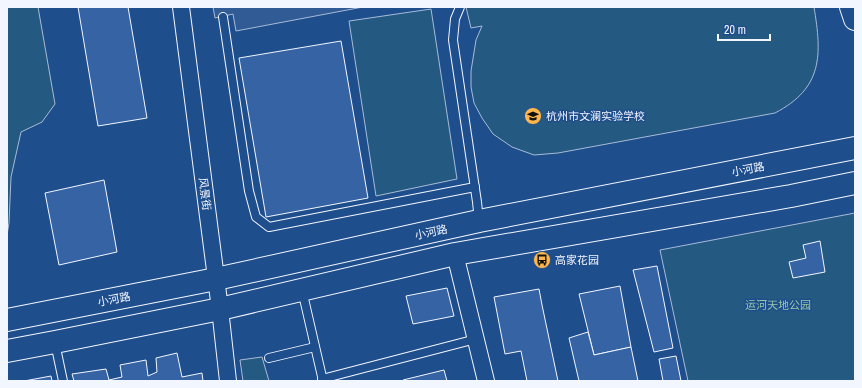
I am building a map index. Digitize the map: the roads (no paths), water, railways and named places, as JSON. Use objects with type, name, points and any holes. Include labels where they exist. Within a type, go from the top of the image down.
[{"type":"main road","points":[[851,7],[855,19]]},
{"type":"main road","name":"小河路","points":[[7,320],[216,279],[479,221],[855,148]]},
{"type":"main road","points":[[7,351],[220,309],[455,254],[791,196],[855,183]]},
{"type":"street","name":"风景街","points":[[181,7],[228,381]]},
{"type":"street","points":[[455,254],[486,381]]},
{"type":"lane","points":[[460,7],[455,19],[453,40],[479,221]]},
{"type":"lane","points":[[222,16],[249,191],[256,217],[269,227],[475,187]]},
{"type":"lane","points":[[302,289],[322,380],[476,339]]},
{"type":"lane","points":[[55,342],[63,381]]},
{"type":"lane","points":[[269,358],[315,347]]},
{"type":"place","name":"杭州市文澜实验学校","points":[[533,116]]},
{"type":"place","name":"高家花园","points":[[542,260]]},
{"type":"park label","name":"运河天地公园","points":[[778,305]]}]
